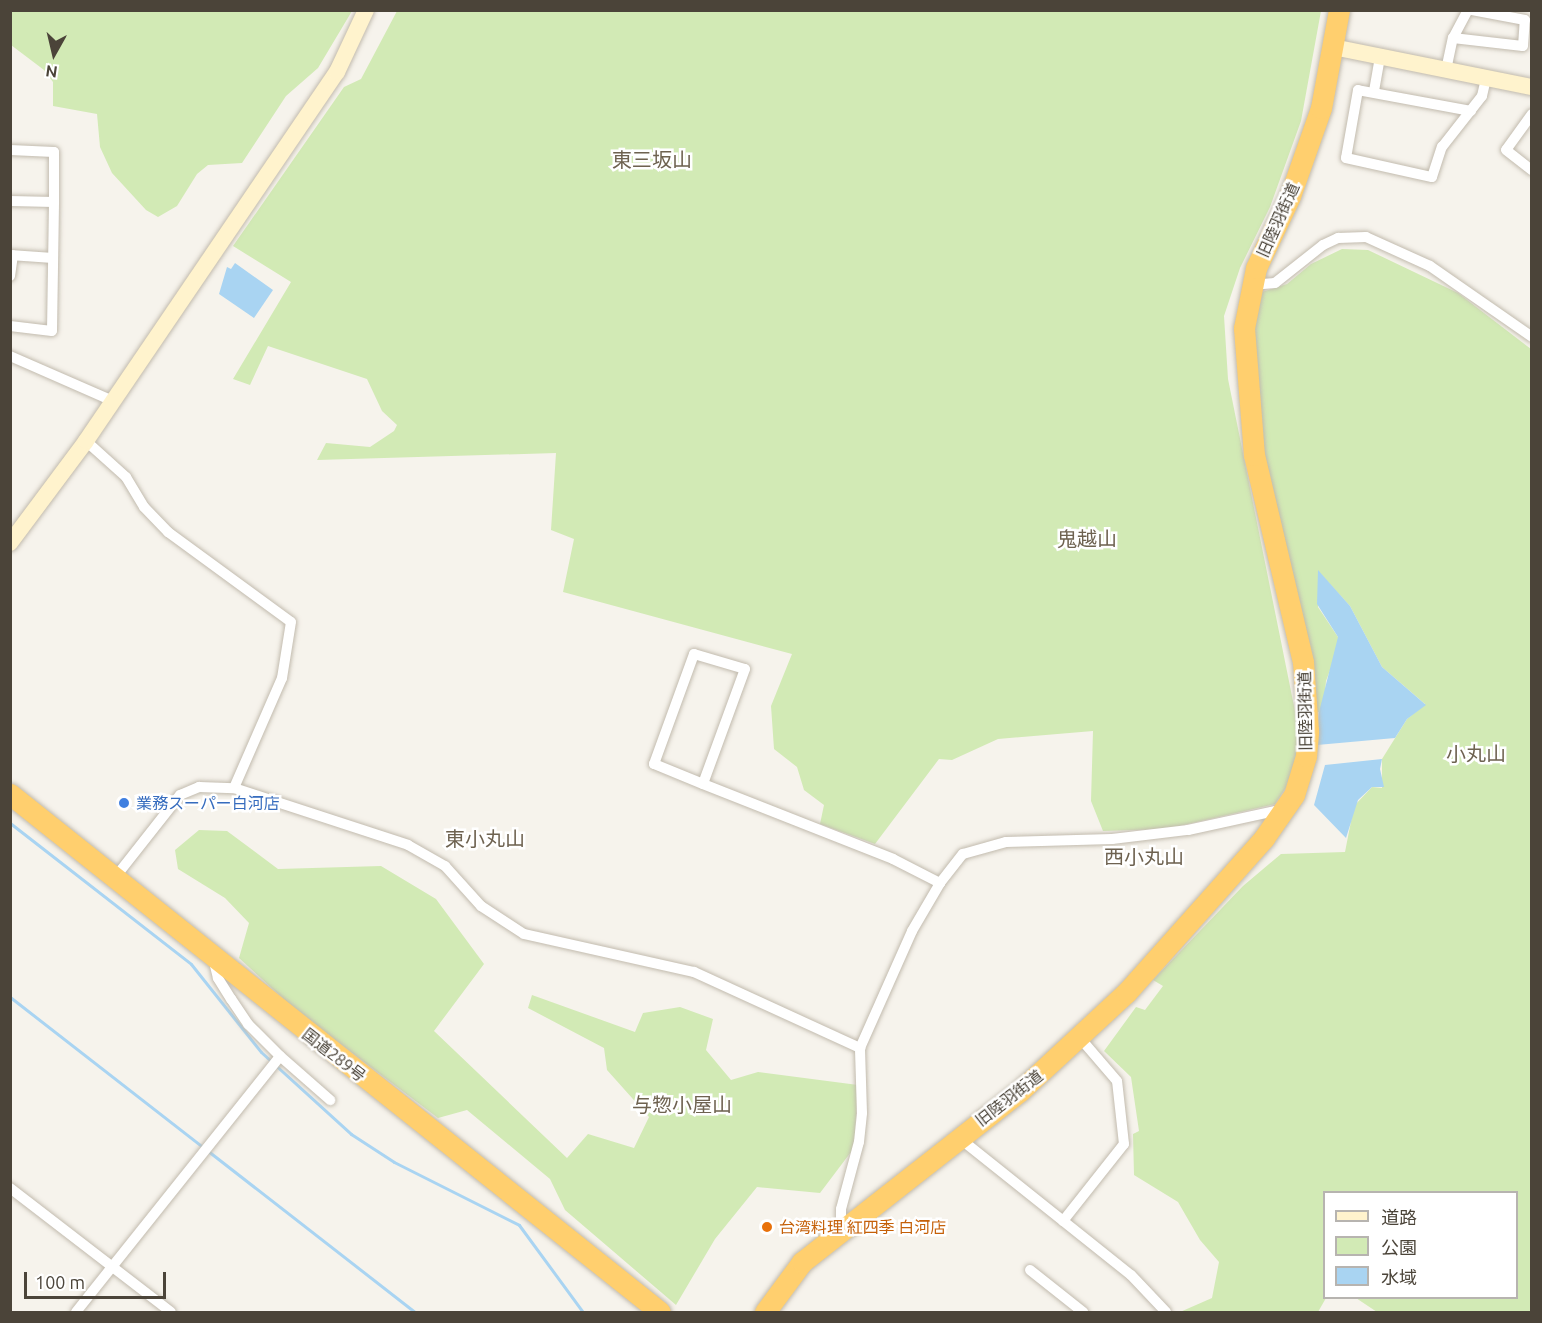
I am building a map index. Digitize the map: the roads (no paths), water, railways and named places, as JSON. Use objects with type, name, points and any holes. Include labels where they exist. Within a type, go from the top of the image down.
[{"type":"highway","name":"旧陸羽街道","points":[[765,1312],[802,1262],[841,1228],[1020,1091],[1080,1038],[1126,993],[1286,809],[1301,779],[1306,756],[1307,702],[1294,615],[1254,455],[1243,348],[1251,285],[1301,166],[1321,108],[1339,10]]},
{"type":"highway","name":"国道289号","points":[[10,794],[117,875],[304,1031],[660,1312]]},
{"type":"street","points":[[10,543],[86,441],[337,72],[366,10]]},
{"type":"street","points":[[1446,70],[1453,38],[1468,10]]},
{"type":"street","points":[[1453,38],[1523,46],[1526,20],[1472,10]]},
{"type":"street","points":[[1333,47],[1532,87]]},
{"type":"street","points":[[1374,91],[1380,57]]},
{"type":"street","points":[[1470,111],[1374,91],[1358,90],[1348,160],[1432,177],[1442,147],[1482,96],[1486,78]]},
{"type":"street","points":[[1532,114],[1506,153],[1532,170]]},
{"type":"street","points":[[10,150],[54,152],[52,331],[10,326]]},
{"type":"street","points":[[10,201],[54,202]]},
{"type":"street","points":[[1251,285],[1275,283],[1323,244],[1338,238],[1366,237],[1430,266],[1532,337]]},
{"type":"street","points":[[10,276],[12,255],[53,258]]},
{"type":"street","points":[[10,356],[113,401]]},
{"type":"street","points":[[86,441],[126,477],[144,507],[168,532],[291,622],[282,678],[234,788]]},
{"type":"street","points":[[703,784],[746,669],[694,654],[654,764],[703,784],[893,859],[940,882]]},
{"type":"street","points":[[117,875],[180,795],[199,787],[234,788],[408,845],[446,866],[482,906],[524,933],[694,972],[860,1048]]},
{"type":"street","points":[[841,1228],[841,1209],[859,1142],[862,1113],[860,1048],[912,931],[940,882],[963,854],[982,846],[1177,831],[1286,809]]},
{"type":"street","points":[[212,952],[218,978],[248,1024],[330,1100]]},
{"type":"street","points":[[1063,1221],[1124,1144],[1117,1081],[1080,1038]]},
{"type":"street","points":[[75,1312],[280,1056]]},
{"type":"street","points":[[958,1137],[1131,1275],[1164,1312]]},
{"type":"street","points":[[10,1188],[171,1312]]},
{"type":"street","points":[[1030,1270],[1083,1312]]},
{"type":"water","points":[[235,263],[273,290],[254,318],[219,294],[227,267],[231,269]]},
{"type":"water","points":[[1318,570],[1350,606],[1382,667],[1426,705],[1407,719],[1395,738],[1317,745],[1319,712],[1338,637],[1317,604]]},
{"type":"water","points":[[1382,759],[1380,769],[1384,787],[1372,787],[1358,800],[1346,838],[1314,805],[1325,765]]},
{"type":"waterway","points":[[10,823],[191,964],[261,1052],[351,1134],[394,1162],[519,1225],[583,1312]]},
{"type":"waterway","points":[[10,997],[203,1147]]},
{"type":"waterway","points":[[208,1151],[415,1312]]},
{"type":"place","name":"業務スーパー白河店","points":[[124,803]]},
{"type":"place","name":"台湾料理 紅四季 白河店","points":[[767,1227]]},
{"type":"district","name":"東三坂山","points":[[652,159]]},
{"type":"district","name":"鬼越山","points":[[1087,538]]},
{"type":"district","name":"小丸山","points":[[1476,753]]},
{"type":"district","name":"東小丸山","points":[[485,838]]},
{"type":"district","name":"西小丸山","points":[[1144,856]]},
{"type":"district","name":"与惣小屋山","points":[[682,1104]]}]
